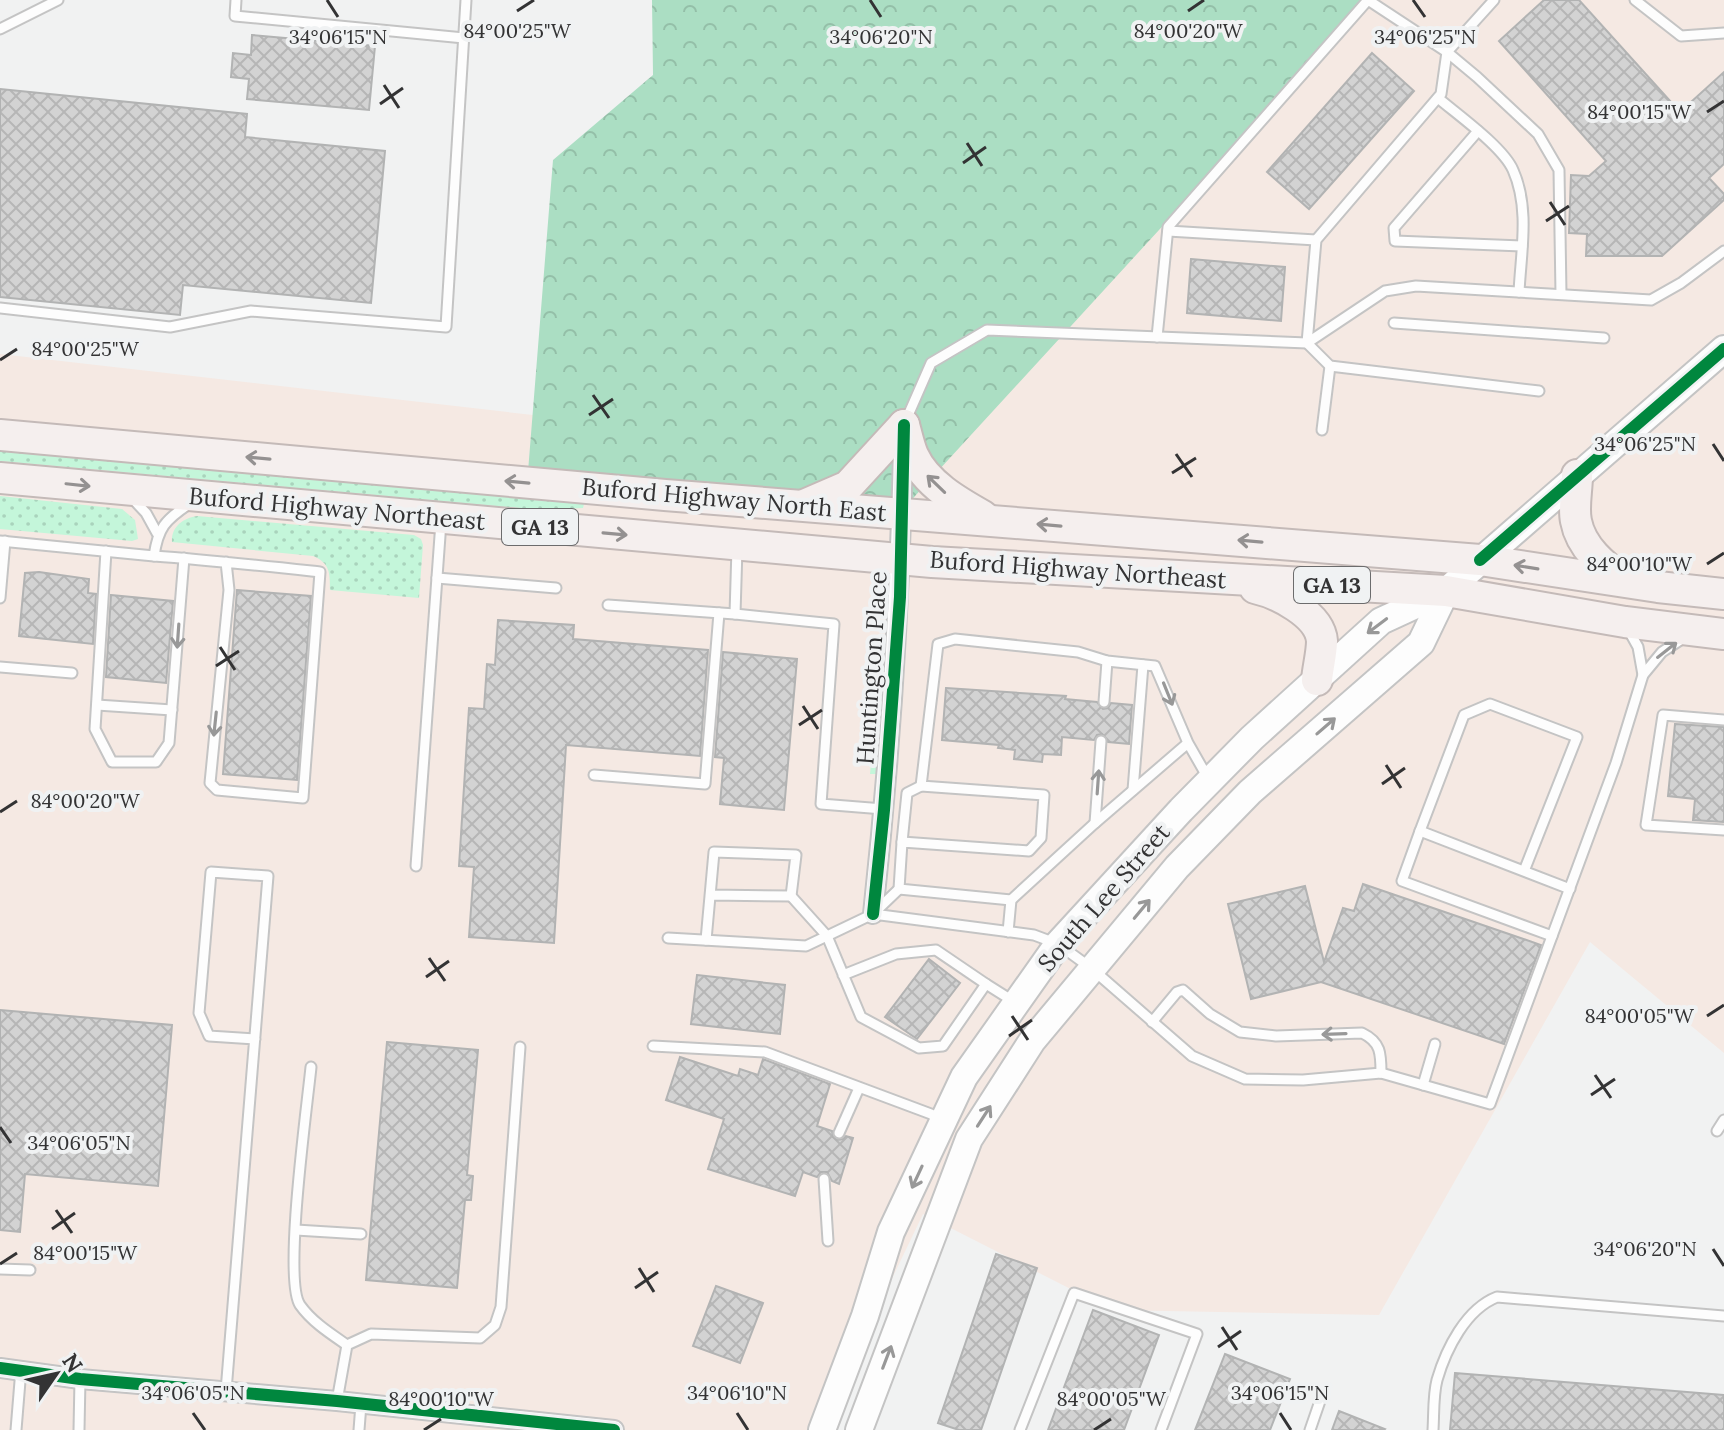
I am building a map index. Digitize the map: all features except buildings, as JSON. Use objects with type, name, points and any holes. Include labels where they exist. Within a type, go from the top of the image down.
[{"type":"main road","name":"South Lee Street","points":[[822,1430],[865,1316],[891,1232],[964,1077],[1058,944],[1252,738],[1381,621],[1446,591],[1724,349]]},
{"type":"main road","points":[[801,506],[848,486],[904,425]]},
{"type":"main road","points":[[904,425],[913,456],[925,473],[954,501],[993,521]]},
{"type":"main road","name":"Buford Highway North East","points":[[0,435],[801,506],[1480,560],[1724,594]]},
{"type":"main road","points":[[1577,475],[1576,520],[1584,543],[1605,567],[1626,582]]},
{"type":"main road","name":"Buford Highway Northeast","points":[[0,478],[901,559],[1446,591],[1625,622],[1710,632]]},
{"type":"main road","points":[[1218,579],[1277,593],[1309,617],[1322,639],[1317,680]]},
{"type":"main road","name":"South Lee Street","points":[[859,1430],[969,1139],[1032,1041],[1177,867],[1250,792],[1421,643],[1446,591]]},
{"type":"street","name":"Huntington Place","points":[[873,914],[884,810],[901,559],[904,425]]},
{"type":"street","points":[[0,1368],[80,1379],[337,1401],[614,1430]]},
{"type":"lane","points":[[0,29],[58,0]]},
{"type":"lane","points":[[236,0],[235,16],[464,38]]},
{"type":"lane","points":[[0,308],[170,327],[251,311],[446,327],[466,0]]},
{"type":"lane","points":[[1157,337],[1168,227],[1368,0],[1447,52],[1538,134],[1559,170],[1561,294]]},
{"type":"lane","points":[[1494,0],[1447,52],[1441,94],[1316,240],[1307,343],[1330,366],[1539,391]]},
{"type":"lane","points":[[1635,0],[1681,36],[1724,33]]},
{"type":"lane","points":[[1438,98],[1478,131],[1513,168],[1524,209],[1519,292]]},
{"type":"lane","points":[[1478,131],[1394,228],[1395,241],[1522,246]]},
{"type":"lane","points":[[1168,231],[1316,240]]},
{"type":"lane","points":[[904,425],[931,363],[987,330],[1307,343],[1385,291],[1416,286],[1651,300],[1681,283],[1724,251]]},
{"type":"lane","points":[[1394,323],[1604,338]]},
{"type":"lane","points":[[1322,430],[1330,366]]},
{"type":"lane","points":[[124,490],[146,513],[157,533]]},
{"type":"lane","points":[[154,556],[157,533],[172,516],[200,497]]},
{"type":"lane","points":[[416,866],[441,519]]},
{"type":"lane","points":[[0,598],[3,541],[226,562],[320,572],[303,798],[217,790],[210,783],[229,590],[226,562]]},
{"type":"lane","points":[[735,614],[737,545]]},
{"type":"lane","points":[[106,551],[95,729],[112,762],[156,762],[169,743],[184,558]]},
{"type":"lane","points":[[437,578],[556,588]]},
{"type":"lane","points":[[608,605],[834,624],[821,804],[884,810]]},
{"type":"lane","points":[[594,775],[705,784],[719,613]]},
{"type":"lane","points":[[1625,622],[1638,647],[1643,675]]},
{"type":"lane","points":[[873,914],[1034,935],[1058,944],[1091,968],[1192,1056],[1245,1079],[1303,1080],[1381,1073],[1490,1104],[1616,763],[1643,675],[1662,652],[1710,632]]},
{"type":"lane","points":[[921,786],[938,644],[955,639],[1078,652],[1107,661],[1155,666],[1188,743],[1210,781]]},
{"type":"lane","points":[[1104,702],[1107,661]]},
{"type":"lane","points":[[1133,790],[1143,665]]},
{"type":"lane","points":[[0,667],[72,673]]},
{"type":"lane","points":[[1524,871],[1577,737],[1490,704],[1464,715],[1402,881],[1552,936]]},
{"type":"lane","points":[[97,705],[172,710]]},
{"type":"lane","points":[[1724,720],[1663,715],[1646,825],[1724,830]]},
{"type":"lane","points":[[1095,823],[1101,741]]},
{"type":"lane","points":[[1008,932],[1011,900],[1188,743]]},
{"type":"lane","points":[[668,938],[806,946],[873,914],[899,889],[902,842],[907,793],[921,786],[1044,795],[1041,838],[1029,851],[902,842]]},
{"type":"lane","points":[[1420,831],[1570,889]]},
{"type":"lane","points":[[706,940],[714,852],[796,855],[791,896]]},
{"type":"lane","points":[[226,1391],[255,1039],[268,876],[211,872],[199,1013],[209,1036],[255,1039]]},
{"type":"lane","points":[[899,889],[1011,900]]},
{"type":"lane","points":[[710,895],[791,896],[827,936],[861,1017],[919,1048],[943,1046],[986,984]]},
{"type":"lane","points":[[843,975],[896,954],[936,950],[1016,1003]]},
{"type":"lane","points":[[1152,1022],[1177,992],[1183,990],[1210,1014],[1240,1032],[1276,1036],[1362,1033],[1374,1039],[1381,1052],[1381,1073]]},
{"type":"lane","points":[[1423,1085],[1435,1044]]},
{"type":"lane","points":[[653,1046],[765,1052],[931,1114],[943,1122]]},
{"type":"lane","points":[[347,1345],[371,1334],[480,1338],[495,1325],[501,1307],[520,1047]]},
{"type":"lane","points":[[311,1067],[292,1261],[299,1303],[325,1330],[347,1345]]},
{"type":"lane","points":[[839,1133],[859,1088]]},
{"type":"lane","points":[[1717,1131],[1724,1120]]},
{"type":"lane","points":[[824,1179],[828,1241]]},
{"type":"lane","points":[[296,1230],[361,1234]]},
{"type":"lane","points":[[0,1269],[30,1270]]},
{"type":"lane","points":[[1020,1430],[1074,1293],[1197,1334],[1161,1430]]},
{"type":"lane","points":[[1433,1430],[1437,1381],[1462,1325],[1476,1308],[1497,1297],[1724,1316]]},
{"type":"lane","points":[[337,1401],[347,1345]]},
{"type":"lane","points":[[16,1430],[21,1369]]},
{"type":"lane","points":[[79,1430],[80,1379]]},
{"type":"lane","points":[[1310,1430],[1320,1401]]},
{"type":"lane","points":[[359,1430],[361,1404]]},
{"type":"shaded area","points":[[1370,0],[1724,0],[1724,1053],[1590,942],[1379,1315],[1112,1310],[923,1214],[841,1385],[828,1430],[0,1430],[0,354],[533,415],[527,484]]},
{"type":"green space","points":[[652,0],[1370,0],[893,520],[527,484],[553,160],[653,75]]},
{"type":"green space","points":[[0,447],[585,500],[583,508],[540,510],[0,461]]},
{"type":"green space","points":[[0,496],[122,509],[135,520],[138,539],[132,541],[0,529]]},
{"type":"green space","points":[[197,516],[414,535],[421,539],[423,545],[419,598],[330,590],[328,569],[313,556],[172,542],[179,524]]},
{"type":"green space","points":[[876,711],[883,711],[876,774],[870,774]]},
{"type":"cycle path","points":[[1480,560],[1724,349]]},
{"type":"cycle path","points":[[873,914],[900,597],[904,425]]},
{"type":"cycle path","points":[[0,1368],[80,1379],[337,1401],[614,1430]]}]
